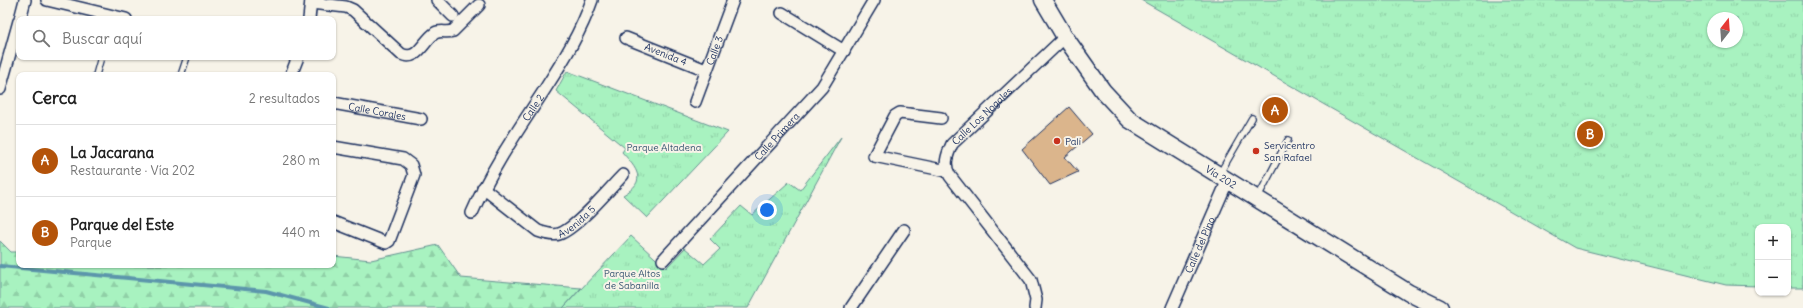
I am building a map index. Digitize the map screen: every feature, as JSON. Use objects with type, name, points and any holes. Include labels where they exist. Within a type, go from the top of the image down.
[{"type":"main road","name":"Vía 202","points":[[1043,0],[1065,37],[1103,91],[1130,120],[1409,293],[1440,308]]},
{"type":"street","points":[[20,16],[25,0]]},
{"type":"street","points":[[47,0],[106,16]]},
{"type":"street","points":[[437,0],[453,16]]},
{"type":"street","name":"Calle 2","points":[[472,213],[483,188],[570,51],[592,0]]},
{"type":"street","name":"Calle 3","points":[[695,102],[733,0]]},
{"type":"street","name":"Calle Primera","points":[[663,260],[822,87],[874,0]]},
{"type":"street","points":[[309,16],[311,2],[346,7],[353,10],[401,54],[410,56],[415,55],[434,34],[439,31],[454,32],[478,5]]},
{"type":"street","points":[[782,13],[844,51]]},
{"type":"street","points":[[0,89],[16,31]]},
{"type":"street","name":"Calle Los Nogales","points":[[947,171],[946,161],[952,144],[1065,37]]},
{"type":"street","name":"Avenida 4","points":[[626,38],[706,70]]},
{"type":"street","points":[[292,72],[294,60]]},
{"type":"street","name":"Calle Corales","points":[[336,104],[421,120]]},
{"type":"street","points":[[941,118],[900,113],[895,116],[874,156],[947,171],[1030,280],[1036,300],[1035,308]]},
{"type":"street","points":[[336,148],[403,159],[411,166],[414,175],[389,241],[386,242],[336,223]]},
{"type":"street","name":"Avenida 5","points":[[483,188],[538,231],[547,234],[559,234],[571,228],[623,175]]},
{"type":"street","name":"Calle del Pino","points":[[1172,308],[1223,179]]},
{"type":"street","points":[[851,308],[904,230]]},
{"type":"lane","points":[[97,72],[100,60]]},
{"type":"lane","points":[[182,72],[186,60]]},
{"type":"lane","points":[[1223,179],[1252,118]]},
{"type":"lane","points":[[1257,199],[1288,140]]},
{"type":"green space","points":[[1141,0],[1803,0],[1803,288],[1791,288],[1791,224],[1755,224],[1755,286],[1726,285],[1575,248]]},
{"type":"green space","name":"Parque Altadena","points":[[567,71],[728,132],[647,218],[623,195],[636,185],[638,180],[636,169],[622,152],[625,148],[556,91]]},
{"type":"green space","name":"Parque Altos de Sabanilla","points":[[841,137],[748,308],[563,308],[631,236],[666,268],[685,248],[704,264],[720,249],[710,239],[741,206],[752,215],[789,182],[800,190]]},
{"type":"green space","points":[[0,241],[11,252],[16,252],[16,268],[336,268],[336,256],[371,260],[438,245],[461,278],[581,288],[563,308],[0,308]]},
{"type":"building","name":"Palí","points":[[1069,107],[1092,134],[1065,157],[1078,172],[1050,185],[1022,149]]},
{"type":"waterway","points":[[0,266],[16,268]]},
{"type":"waterway","points":[[21,268],[266,291],[329,308]]},
{"type":"place","name":"La Jacarana","points":[[1275,110]]},
{"type":"place","name":"Parque del Este","points":[[1590,134]]},
{"type":"place","name":"Palí","points":[[1057,141]]},
{"type":"place","name":"Servicentro San Rafael","points":[[1256,151]]}]
